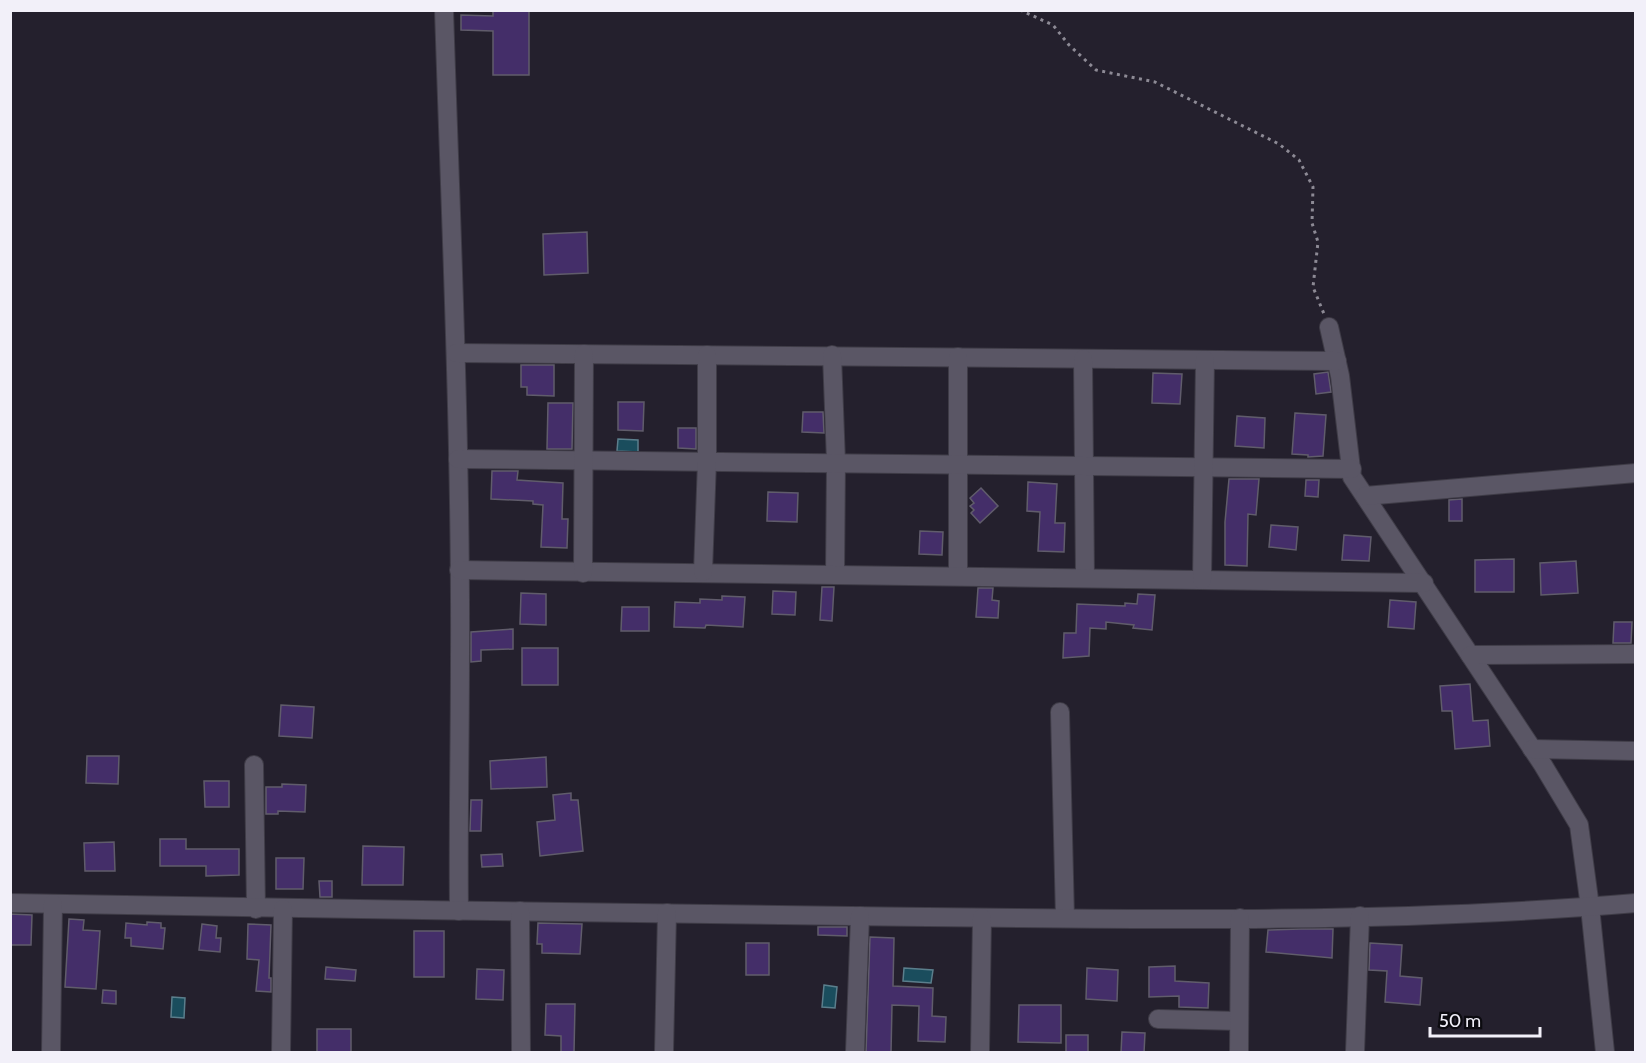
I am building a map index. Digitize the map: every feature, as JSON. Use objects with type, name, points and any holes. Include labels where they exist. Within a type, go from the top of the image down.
[{"type":"street","points":[[444,10],[458,459],[459,911]]},
{"type":"street","points":[[1329,327],[1337,361],[1352,477],[1532,748],[1579,825],[1605,1053]]},
{"type":"street","points":[[456,353],[1337,361]]},
{"type":"street","points":[[583,573],[584,354]]},
{"type":"street","points":[[703,572],[707,355]]},
{"type":"street","points":[[832,355],[836,462],[835,575]]},
{"type":"street","points":[[958,357],[958,576]]},
{"type":"street","points":[[1083,358],[1085,578]]},
{"type":"street","points":[[1202,580],[1205,360]]},
{"type":"street","points":[[458,459],[1352,469]]},
{"type":"street","points":[[1365,495],[1635,473]]},
{"type":"street","points":[[459,570],[1424,583]]},
{"type":"street","points":[[1470,655],[1635,654]]},
{"type":"street","points":[[1060,712],[1065,918]]},
{"type":"street","points":[[1532,748],[1635,751]]},
{"type":"street","points":[[254,765],[256,909]]},
{"type":"street","points":[[10,903],[256,909],[982,918],[1240,918],[1400,917],[1635,903]]},
{"type":"street","points":[[51,1053],[53,904]]},
{"type":"street","points":[[282,1053],[283,909]]},
{"type":"street","points":[[520,912],[521,1053]]},
{"type":"street","points":[[664,1053],[667,913]]},
{"type":"street","points":[[855,1053],[860,916]]},
{"type":"street","points":[[1355,1053],[1360,916]]},
{"type":"street","points":[[980,1053],[982,918]]},
{"type":"street","points":[[1239,1053],[1240,918]]},
{"type":"street","points":[[1158,1019],[1239,1021]]},
{"type":"path","points":[[1020,10],[1053,25],[1069,45],[1096,70],[1155,82],[1279,144],[1299,160],[1313,187],[1312,223],[1318,242],[1313,288],[1329,327]]},
{"type":"water","points":[[618,439],[638,440],[638,452],[617,451]]},
{"type":"water","points":[[904,968],[933,970],[931,983],[903,981]]},
{"type":"water","points":[[824,985],[837,987],[835,1008],[822,1007]]},
{"type":"water","points":[[172,997],[185,998],[184,1018],[171,1017]]},
{"type":"building","points":[[493,10],[529,10],[529,75],[493,75],[493,31],[461,30],[461,15],[493,16]]},
{"type":"building","points":[[587,232],[588,273],[544,275],[543,234]]},
{"type":"building","points":[[521,365],[554,365],[554,396],[527,395],[527,387],[521,387]]},
{"type":"building","points":[[1328,372],[1331,392],[1316,394],[1314,374]]},
{"type":"building","points":[[1153,373],[1182,374],[1180,404],[1152,403]]},
{"type":"building","points":[[618,402],[644,402],[643,431],[618,430]]},
{"type":"building","points":[[548,403],[573,403],[572,449],[547,449]]},
{"type":"building","points":[[803,412],[823,412],[824,433],[802,432]]},
{"type":"building","points":[[1295,413],[1326,415],[1323,456],[1308,457],[1308,455],[1292,454]]},
{"type":"building","points":[[1237,416],[1265,418],[1264,448],[1235,446]]},
{"type":"building","points":[[678,428],[696,428],[696,449],[678,448]]},
{"type":"building","points":[[492,471],[518,471],[517,480],[563,483],[562,519],[568,519],[567,548],[541,547],[543,505],[533,504],[533,501],[491,499]]},
{"type":"building","points":[[1229,479],[1259,479],[1256,515],[1248,514],[1247,566],[1225,565],[1225,522]]},
{"type":"building","points":[[1306,480],[1319,480],[1318,497],[1305,496]]},
{"type":"building","points":[[1028,482],[1057,484],[1055,523],[1065,523],[1064,552],[1038,551],[1040,512],[1027,511]]},
{"type":"building","points":[[981,488],[998,506],[980,523],[971,513],[974,510],[970,506],[974,503],[970,498]]},
{"type":"building","points":[[768,492],[798,493],[797,522],[767,521]]},
{"type":"building","points":[[1462,499],[1462,521],[1449,521],[1449,500]]},
{"type":"building","points":[[1271,525],[1298,527],[1296,550],[1269,547]]},
{"type":"building","points":[[920,531],[943,532],[942,555],[919,554]]},
{"type":"building","points":[[1344,535],[1371,537],[1369,561],[1342,560]]},
{"type":"building","points":[[1514,559],[1514,592],[1475,592],[1475,560]]},
{"type":"building","points":[[1576,561],[1578,593],[1541,595],[1540,563]]},
{"type":"building","points":[[822,587],[834,587],[832,621],[820,620]]},
{"type":"building","points":[[978,588],[993,588],[992,600],[999,601],[998,618],[976,617]]},
{"type":"building","points":[[773,591],[796,592],[795,615],[772,614]]},
{"type":"building","points":[[521,593],[546,594],[546,625],[520,624]]},
{"type":"building","points":[[1138,594],[1155,595],[1152,630],[1133,628],[1134,625],[1106,622],[1106,629],[1090,628],[1089,656],[1063,658],[1064,633],[1076,633],[1077,604],[1125,606],[1125,603],[1137,604]]},
{"type":"building","points":[[722,596],[745,597],[743,627],[706,625],[705,628],[674,627],[675,602],[700,603],[700,599],[722,600]]},
{"type":"building","points":[[1390,600],[1416,602],[1414,629],[1388,627]]},
{"type":"building","points":[[622,607],[649,607],[649,631],[621,631]]},
{"type":"building","points":[[1614,622],[1632,622],[1631,643],[1613,643]]},
{"type":"building","points":[[513,629],[513,649],[481,650],[481,661],[471,662],[471,632]]},
{"type":"building","points":[[522,648],[558,648],[558,685],[522,685]]},
{"type":"building","points":[[1470,684],[1473,721],[1488,720],[1490,746],[1455,749],[1452,711],[1442,711],[1440,686]]},
{"type":"building","points":[[281,705],[314,707],[312,738],[279,736]]},
{"type":"building","points":[[87,756],[119,756],[118,784],[86,783]]},
{"type":"building","points":[[546,757],[547,787],[491,789],[490,761]]},
{"type":"building","points":[[204,781],[229,781],[229,807],[205,807]]},
{"type":"building","points":[[282,784],[306,785],[305,812],[278,811],[278,814],[266,814],[266,787],[282,787]]},
{"type":"building","points":[[571,793],[571,800],[578,800],[583,851],[540,856],[537,822],[555,820],[553,795]]},
{"type":"building","points":[[471,800],[482,800],[481,831],[470,831]]},
{"type":"building","points":[[160,839],[186,839],[186,849],[239,849],[239,875],[206,876],[206,866],[160,866]]},
{"type":"building","points":[[114,842],[115,871],[85,871],[84,843]]},
{"type":"building","points":[[363,846],[404,847],[403,885],[362,885]]},
{"type":"building","points":[[502,854],[503,866],[482,867],[481,855]]},
{"type":"building","points":[[276,858],[304,858],[303,889],[276,889]]},
{"type":"building","points":[[319,881],[332,881],[332,897],[320,897]]},
{"type":"building","points":[[10,914],[32,915],[31,945],[10,945]]},
{"type":"building","points":[[69,919],[84,920],[83,930],[100,931],[96,989],[65,987]]},
{"type":"building","points":[[147,922],[161,923],[161,928],[165,928],[163,949],[131,946],[131,938],[125,938],[126,923],[147,925]]},
{"type":"building","points":[[538,923],[582,924],[580,954],[542,953],[542,944],[537,944]]},
{"type":"building","points":[[202,924],[217,926],[216,938],[221,938],[220,952],[199,950]]},
{"type":"building","points":[[248,924],[271,925],[269,978],[271,978],[271,992],[256,991],[259,960],[247,959]]},
{"type":"building","points":[[818,927],[847,927],[847,936],[818,935]]},
{"type":"building","points":[[1333,929],[1332,958],[1266,952],[1268,930]]},
{"type":"building","points":[[414,931],[444,931],[444,977],[414,977]]},
{"type":"building","points":[[870,937],[894,938],[893,986],[933,988],[932,1016],[946,1017],[945,1042],[918,1041],[919,1006],[892,1005],[891,1053],[866,1053]]},
{"type":"building","points":[[746,943],[769,943],[769,975],[746,975]]},
{"type":"building","points":[[1370,943],[1402,945],[1400,976],[1422,978],[1420,1005],[1385,1002],[1387,971],[1369,970]]},
{"type":"building","points":[[1175,966],[1175,981],[1209,983],[1208,1008],[1179,1007],[1179,996],[1149,997],[1149,967]]},
{"type":"building","points":[[326,967],[356,970],[355,981],[325,979]]},
{"type":"building","points":[[1087,968],[1118,970],[1117,1001],[1086,999]]},
{"type":"building","points":[[477,969],[504,970],[503,1000],[476,999]]},
{"type":"building","points":[[103,990],[116,991],[116,1004],[102,1003]]},
{"type":"building","points":[[546,1004],[575,1004],[574,1053],[561,1053],[561,1036],[545,1035]]},
{"type":"building","points":[[1019,1005],[1061,1005],[1061,1043],[1018,1042]]},
{"type":"building","points":[[317,1029],[351,1029],[351,1053],[317,1053]]},
{"type":"building","points":[[1122,1032],[1145,1033],[1144,1053],[1121,1053]]},
{"type":"building","points":[[1066,1035],[1088,1035],[1088,1053],[1066,1053]]}]
